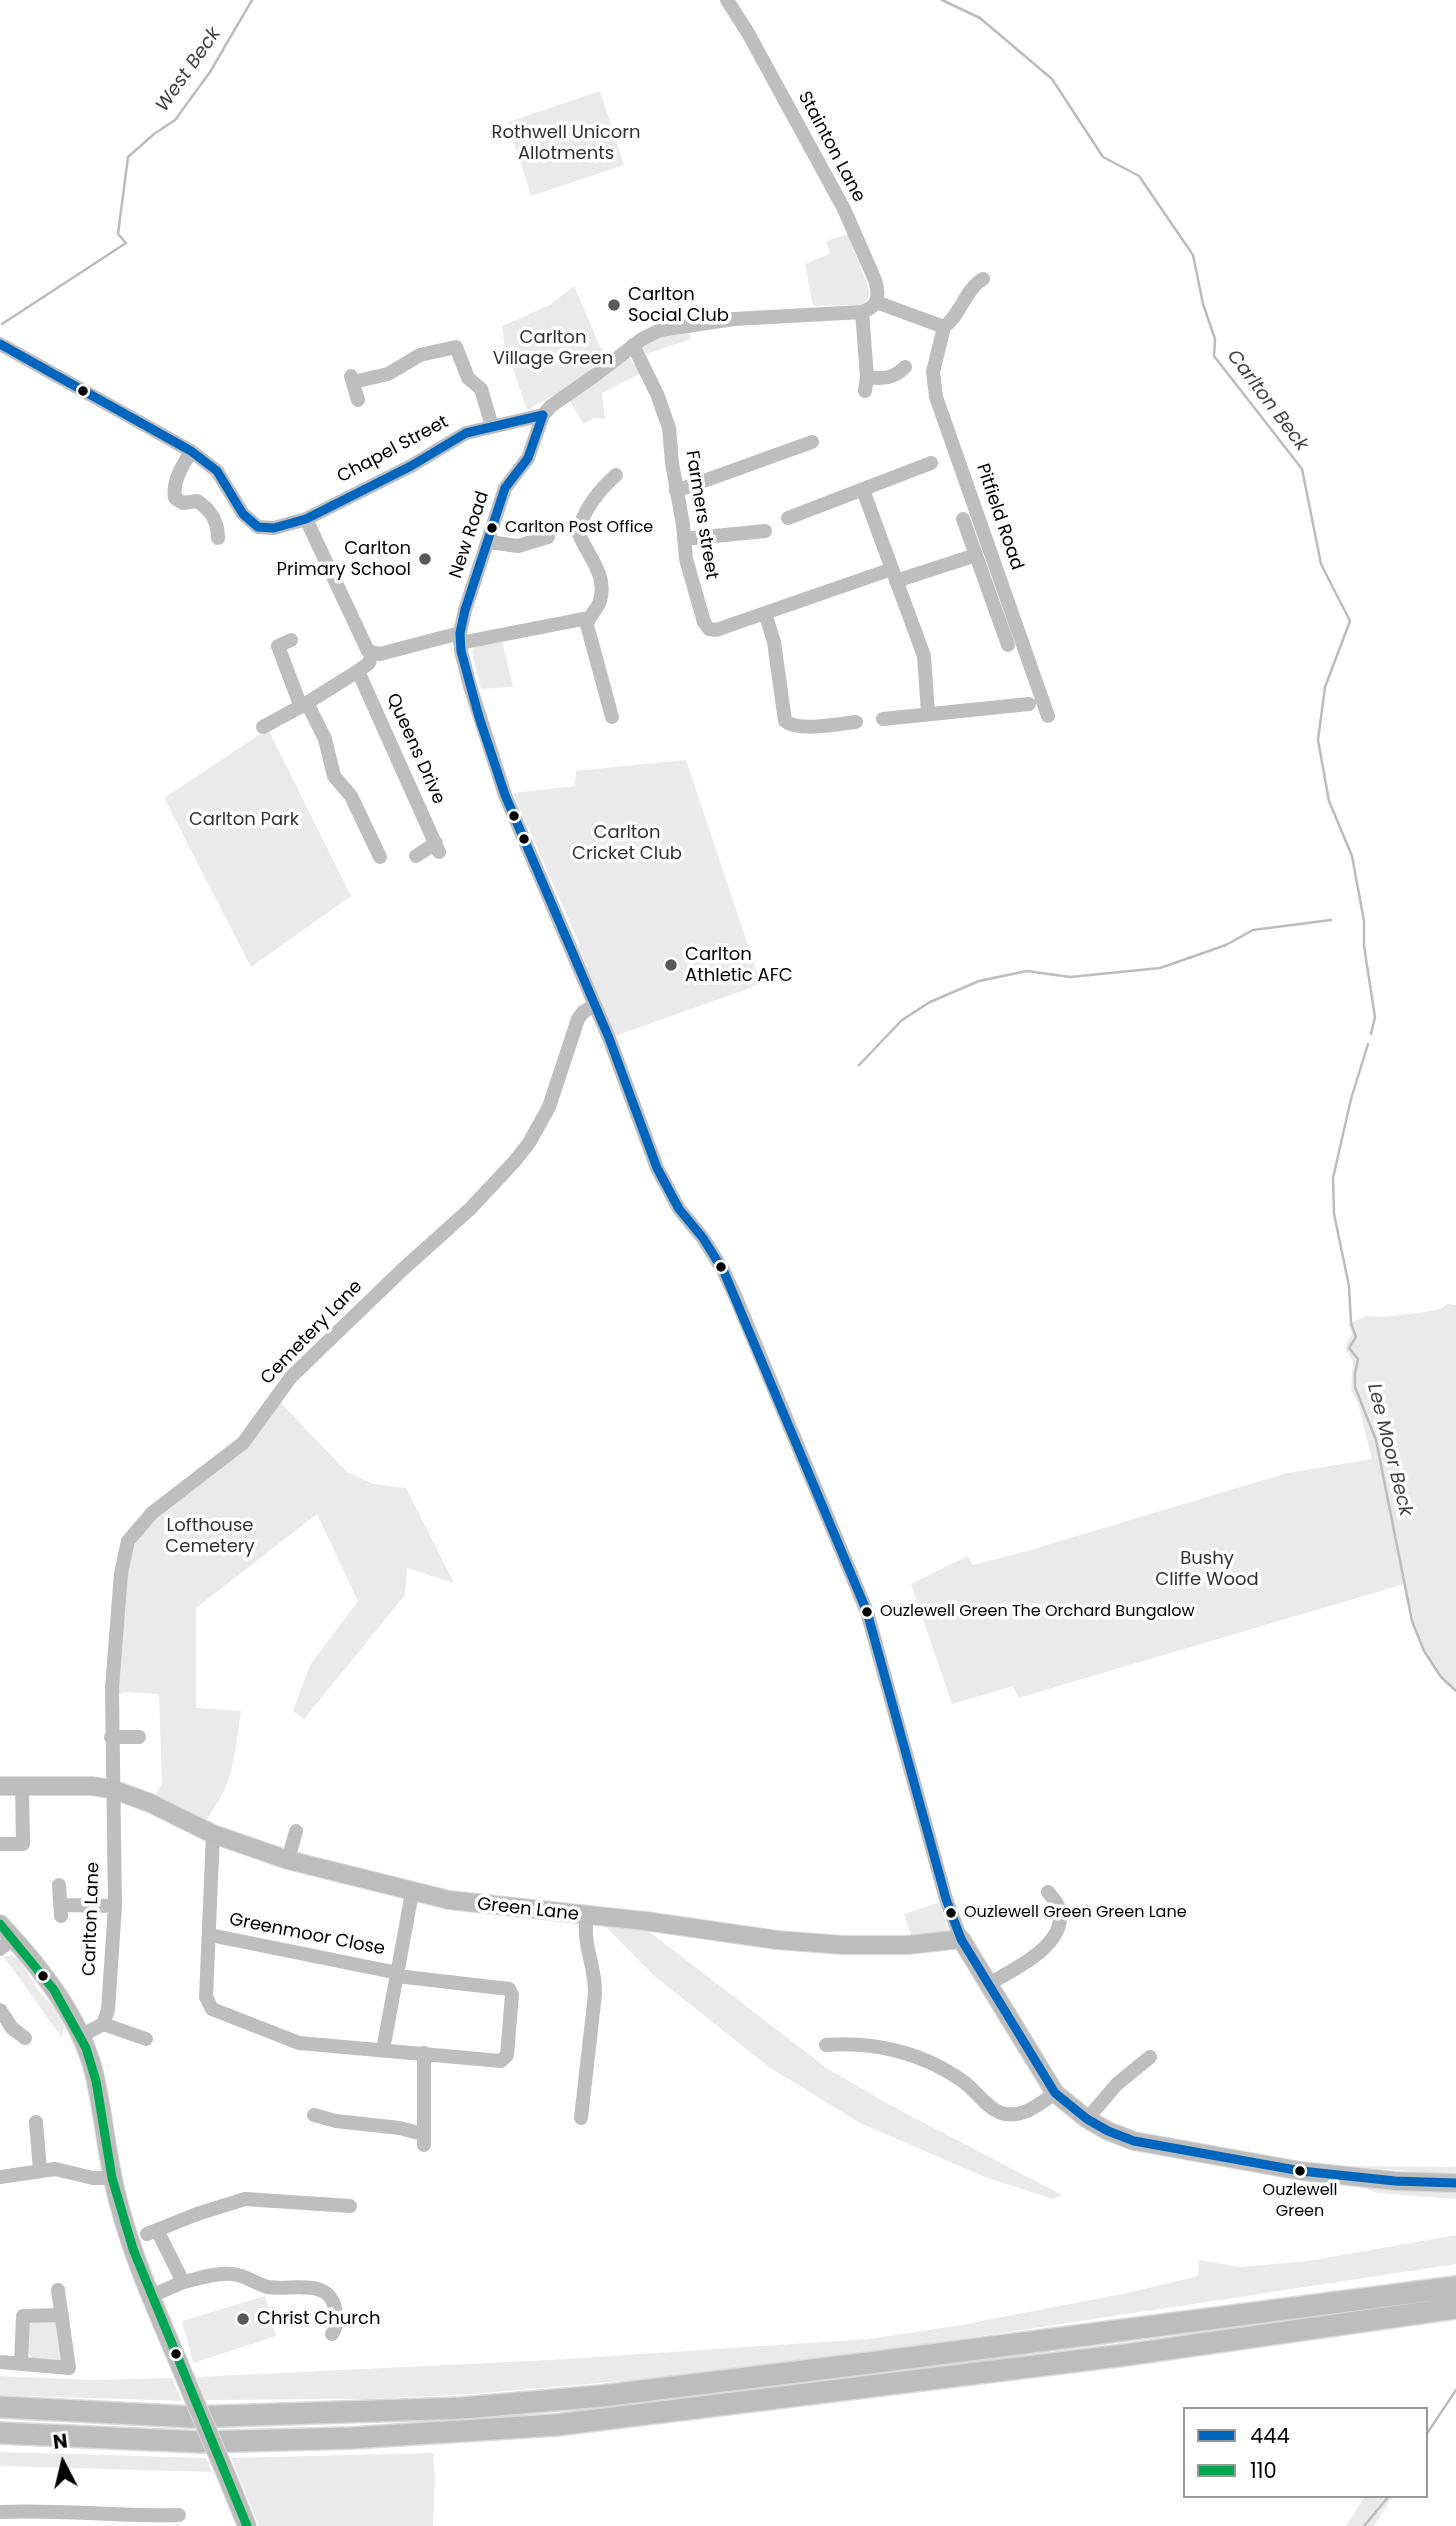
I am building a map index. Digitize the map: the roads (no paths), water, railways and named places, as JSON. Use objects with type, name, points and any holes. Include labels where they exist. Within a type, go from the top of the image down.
[{"type":"highway","points":[[0,2407],[193,2417],[463,2408],[601,2396],[1456,2287]]},
{"type":"highway","points":[[0,2433],[201,2442],[351,2438],[556,2424],[1125,2355],[1456,2308]]},
{"type":"main road","name":"Green Lane","points":[[0,1786],[91,1786],[112,1789],[150,1803],[213,1834],[288,1860],[412,1893],[486,1906],[648,1922],[777,1940],[842,1945],[908,1945],[961,1939]]},
{"type":"main road","points":[[0,1924],[7,1944],[54,1990],[80,2036],[96,2081],[112,2178],[132,2249],[247,2526]]},
{"type":"main road","points":[[961,1939],[1055,2093],[1087,2119],[1108,2131],[1134,2141],[1301,2171],[1395,2181],[1456,2183]]},
{"type":"street","name":"Stainton Lane","points":[[727,0],[748,33],[844,209],[874,280],[876,302]]},
{"type":"street","points":[[543,415],[551,406],[633,345],[660,330],[792,314],[862,312],[870,310],[876,302],[944,327],[953,321],[975,285],[983,279]]},
{"type":"street","points":[[862,312],[866,384],[892,377],[905,367]]},
{"type":"street","name":"Pitfield Road","points":[[944,327],[933,372],[936,397],[1048,716]]},
{"type":"street","points":[[0,344],[191,451],[178,473],[173,489],[175,498],[183,503],[197,501],[208,508],[218,526],[218,538]]},
{"type":"street","name":"Farmers street","points":[[633,345],[657,394],[669,428],[676,491],[682,512],[685,559],[704,622],[709,629],[716,630],[894,575],[976,555]]},
{"type":"street","points":[[358,400],[352,378],[388,374],[420,355],[456,347],[467,378],[481,389],[492,426]]},
{"type":"street","name":"Chapel Street","points":[[191,451],[217,471],[243,514],[258,527],[274,528],[306,519],[411,466],[453,440],[492,426],[543,415]]},
{"type":"street","name":"New Road","points":[[460,638],[465,610],[505,488],[528,458],[543,415]]},
{"type":"street","points":[[676,491],[812,442]]},
{"type":"street","points":[[788,518],[931,463]]},
{"type":"street","points":[[612,717],[588,633],[588,618],[600,603],[601,583],[594,560],[575,533],[600,482],[616,475]]},
{"type":"street","points":[[863,490],[923,656],[929,713]]},
{"type":"street","points":[[306,519],[366,648],[372,653],[380,654],[460,638],[588,618]]},
{"type":"street","points":[[963,519],[1008,645]]},
{"type":"street","points":[[684,539],[765,531]]},
{"type":"street","points":[[489,542],[518,546],[548,537]]},
{"type":"street","points":[[765,613],[774,642],[785,721],[792,726],[856,722]]},
{"type":"street","points":[[460,638],[479,717],[505,795],[595,1005],[657,1168],[680,1209],[717,1261],[736,1298],[867,1612],[946,1899],[961,1939]]},
{"type":"street","points":[[291,640],[278,646],[304,705],[325,739],[334,776],[351,796],[380,857]]},
{"type":"street","points":[[263,727],[358,671],[369,663],[372,653]]},
{"type":"street","name":"Queens Drive","points":[[358,671],[438,847],[416,856]]},
{"type":"street","points":[[883,719],[1029,704]]},
{"type":"street","points":[[357,847],[372,840]]},
{"type":"street","name":"Cemetery Lane","points":[[112,1789],[111,1688],[122,1565],[128,1541],[152,1513],[243,1443],[291,1377],[470,1209],[514,1162],[529,1143],[549,1107],[578,1019],[595,1005]]},
{"type":"street","points":[[111,1738],[139,1737]]},
{"type":"street","points":[[0,1844],[23,1844],[22,1786]]},
{"type":"street","name":"Carlton Lane","points":[[103,2024],[108,2010],[115,1906],[112,1789]]},
{"type":"street","points":[[288,1860],[296,1831]]},
{"type":"street","points":[[213,1834],[206,1997],[212,2009],[299,2043],[424,2053],[424,2140],[377,2124],[319,2112]]},
{"type":"street","points":[[59,1885],[61,1910],[115,1906]]},
{"type":"street","points":[[988,1984],[1029,1960],[1046,1946],[1056,1932],[1059,1921],[1058,1906],[1048,1892]]},
{"type":"street","points":[[383,2050],[412,1893]]},
{"type":"street","points":[[581,2118],[596,1983],[584,1940],[592,1916]]},
{"type":"street","name":"Greenmoor Close","points":[[209,1935],[397,1975],[509,1989],[512,1995],[507,2055],[501,2061],[424,2053]]},
{"type":"street","points":[[0,2010],[12,2028],[25,2038]]},
{"type":"street","points":[[80,2036],[103,2024],[146,2039]]},
{"type":"street","points":[[826,2045],[842,2049],[857,2043],[884,2048],[934,2064],[954,2075],[1003,2114],[1035,2108],[1055,2093]]},
{"type":"street","points":[[1087,2119],[1117,2084],[1150,2057]]},
{"type":"street","points":[[36,2122],[40,2171]]},
{"type":"street","points":[[0,2177],[55,2169],[93,2178],[112,2178]]},
{"type":"street","points":[[183,2282],[152,2232],[245,2199],[340,2209]]},
{"type":"street","points":[[151,2296],[183,2282],[232,2274],[268,2287],[308,2287],[328,2295],[334,2304],[336,2328],[332,2334]]},
{"type":"street","points":[[0,2362],[69,2368],[58,2290]]},
{"type":"street","points":[[21,2364],[23,2316],[62,2315]]},
{"type":"street","points":[[0,2512],[31,2511],[58,2520],[110,2514],[139,2517],[179,2515]]},
{"type":"waterway","name":"West Beck","points":[[2,324],[126,243],[118,234],[128,157],[175,120],[210,72],[252,0]]},
{"type":"waterway","name":"Carlton Beck","points":[[942,0],[980,18],[1052,79],[1103,157],[1139,176],[1193,255],[1203,304],[1215,339],[1214,356],[1302,469],[1321,564],[1350,621],[1325,687],[1318,740],[1329,801],[1352,856],[1364,921],[1364,946],[1375,1017],[1371,1034]]},
{"type":"waterway","points":[[859,1065],[902,1020],[930,1002],[979,981],[1027,971],[1070,977],[1160,968],[1226,945],[1253,930],[1331,920]]},
{"type":"waterway","name":"Lee Moor Beck","points":[[1368,1044],[1351,1099],[1333,1178],[1334,1214],[1349,1286],[1351,1323],[1356,1337],[1349,1348],[1358,1359],[1355,1387],[1376,1440],[1412,1621],[1424,1651],[1441,1677],[1456,1691]]},
{"type":"waterway","name":"Lee Moor Beck","points":[[1428,2432],[1456,2390]]},
{"type":"waterway","name":"Lee Moor Beck","points":[[1364,2526],[1387,2498]]},
{"type":"place","name":"Carlton Social Club","points":[[614,305]]},
{"type":"place","name":"Carlton Post Office","points":[[492,528]]},
{"type":"place","name":"Carlton Primary School","points":[[425,559]]},
{"type":"place","name":"Carlton Athletic AFC","points":[[671,965]]},
{"type":"place","name":"Ouzlewell Green The Orchard Bungalow","points":[[867,1612]]},
{"type":"place","name":"Ouzlewell Green Green Lane","points":[[951,1913]]},
{"type":"place","name":"Ouzlewell Green","points":[[1300,2171]]},
{"type":"place","name":"Christ Church","points":[[243,2319]]},
{"type":"park label","name":"Rothwell Unicorn Allotments","points":[[566,143]]},
{"type":"park label","name":"Carlton Village Green","points":[[553,348]]},
{"type":"park label","name":"Carlton Park","points":[[244,820]]},
{"type":"park label","name":"Carlton Cricket Club","points":[[627,843]]},
{"type":"park label","name":"Lofthouse Cemetery","points":[[210,1536]]},
{"type":"park label","name":"Bushy Cliffe Wood","points":[[1207,1569]]}]
